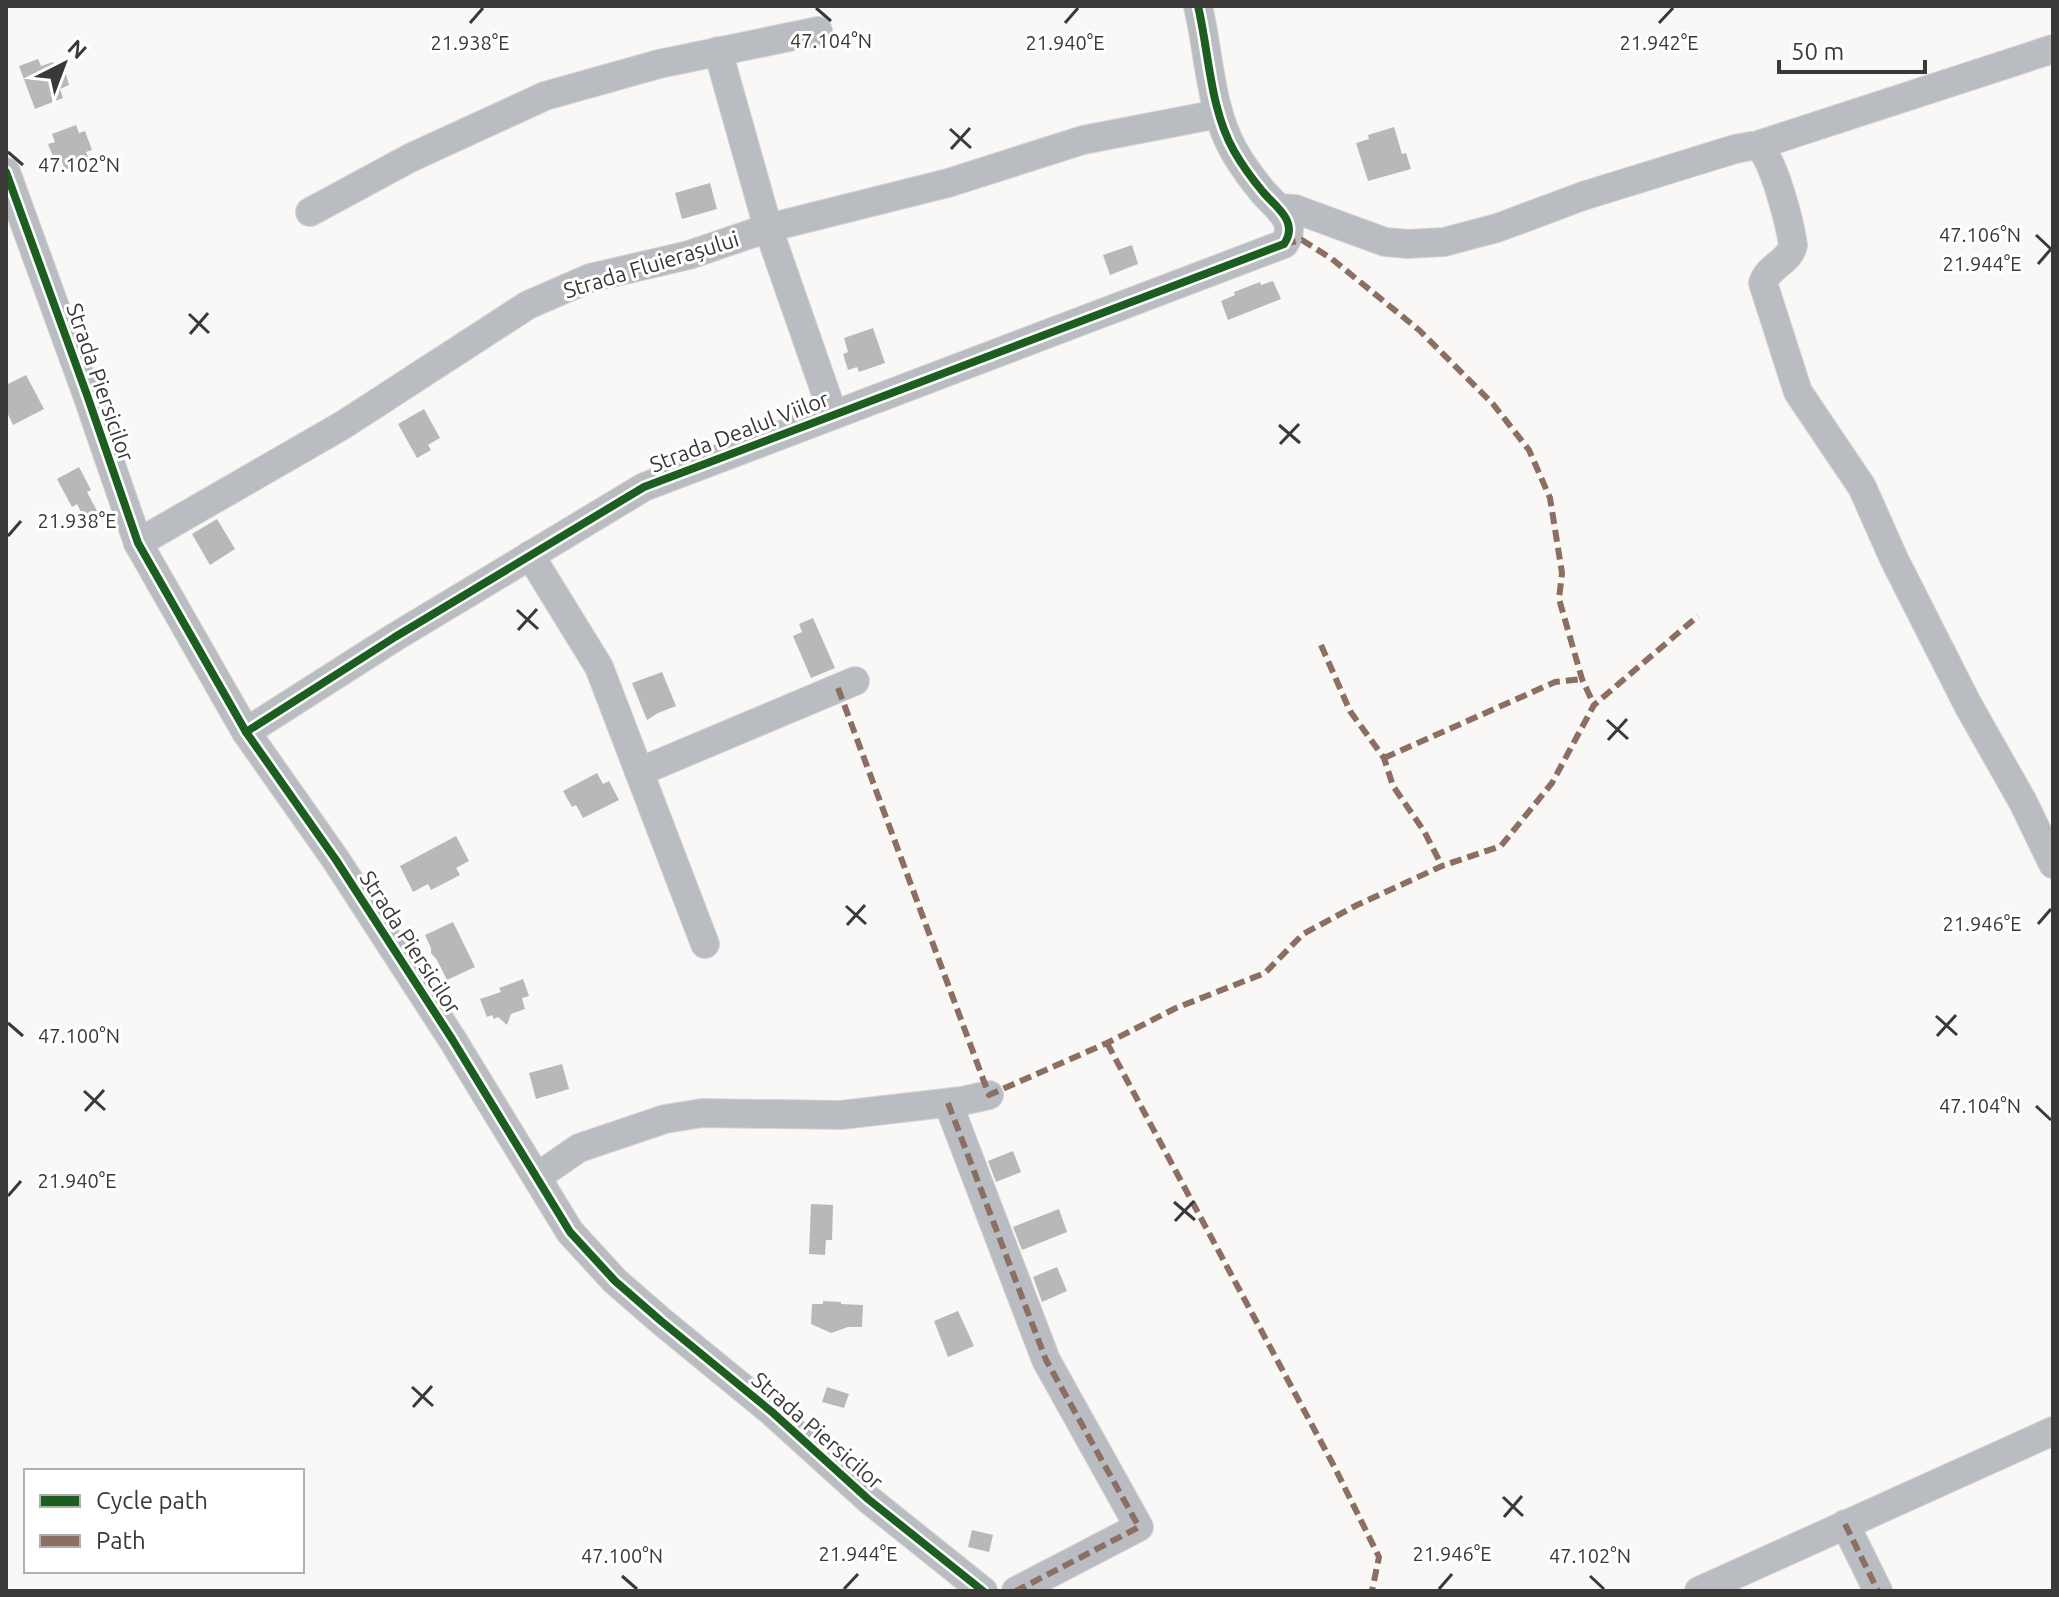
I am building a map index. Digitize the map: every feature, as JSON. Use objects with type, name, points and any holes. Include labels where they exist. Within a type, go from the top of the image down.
[{"type":"street","points":[[1198,6],[1218,114],[1234,151],[1263,192],[1279,208],[1295,209],[1385,242],[1408,244],[1444,242],[1497,228],[1583,196],[1735,149],[1755,146],[2053,49]]},
{"type":"street","points":[[310,212],[410,158],[545,96],[659,64],[818,31]]},
{"type":"street","points":[[718,51],[768,228],[833,414]]},
{"type":"street","name":"Strada Fluierașului","points":[[138,543],[343,425],[528,305],[590,278],[689,255],[768,228],[948,183],[1083,140],[1218,114]]},
{"type":"street","points":[[1755,146],[1766,154],[1792,237],[1792,252],[1769,271],[1763,283],[1798,392],[1862,487],[1907,586],[2053,864]]},
{"type":"street","name":"Strada Piersicilor","points":[[6,172],[138,543],[246,732],[345,873],[452,1039],[570,1232],[615,1281],[772,1412],[868,1499],[975,1589]]},
{"type":"street","name":"Strada Dealul Viilor","points":[[246,732],[395,637],[644,487],[1284,244],[1289,235],[1289,224],[1279,208]]},
{"type":"street","points":[[530,555],[599,667],[705,944]]},
{"type":"street","points":[[639,772],[855,681]]},
{"type":"street","points":[[537,1177],[579,1148],[665,1119],[702,1113],[841,1115],[948,1103],[989,1095]]},
{"type":"street","points":[[948,1103],[1046,1360],[1139,1527],[1016,1591]]},
{"type":"street","points":[[1699,1591],[2053,1431]]},
{"type":"street","points":[[1845,1524],[1878,1591]]},
{"type":"building","points":[[38,59],[41,66],[53,62],[58,73],[65,71],[69,85],[60,89],[63,98],[35,109],[19,66]]},
{"type":"building","points":[[76,125],[79,133],[85,131],[92,150],[86,152],[90,161],[65,170],[62,161],[56,164],[48,144],[55,142],[52,134]]},
{"type":"building","points":[[1394,127],[1402,154],[1406,153],[1411,169],[1368,181],[1356,143],[1369,139],[1368,135]]},
{"type":"building","points":[[710,183],[717,209],[682,219],[675,193]]},
{"type":"building","points":[[1132,245],[1138,264],[1110,275],[1103,255]]},
{"type":"building","points":[[1273,281],[1281,299],[1228,320],[1221,301],[1260,282],[1261,285]]},
{"type":"building","points":[[873,328],[885,363],[859,372],[857,367],[848,370],[843,354],[848,352],[844,338]]},
{"type":"building","points":[[26,375],[44,409],[13,425],[6,410],[6,385]]},
{"type":"building","points":[[424,409],[440,438],[428,445],[431,450],[417,458],[398,424]]},
{"type":"building","points":[[79,467],[97,511],[84,518],[77,504],[72,507],[57,479]]},
{"type":"building","points":[[217,519],[235,549],[210,565],[192,534]]},
{"type":"building","points":[[813,618],[835,668],[811,678],[793,636],[802,632],[799,624]]},
{"type":"building","points":[[662,672],[676,706],[647,720],[632,683]]},
{"type":"building","points":[[597,773],[603,784],[609,781],[619,800],[583,818],[563,791]]},
{"type":"building","points":[[456,836],[469,861],[456,868],[460,875],[431,890],[428,884],[413,892],[400,866]]},
{"type":"building","points":[[453,922],[475,967],[447,980],[431,953],[425,935]]},
{"type":"building","points":[[523,979],[529,996],[522,998],[525,1009],[511,1014],[507,1025],[498,1017],[487,1017],[480,999],[501,992],[499,988]]},
{"type":"building","points":[[562,1064],[569,1089],[536,1099],[529,1073]]},
{"type":"building","points":[[1013,1151],[1021,1172],[996,1182],[988,1161]]},
{"type":"building","points":[[811,1204],[833,1205],[832,1240],[826,1240],[825,1255],[809,1254]]},
{"type":"building","points":[[1059,1209],[1067,1232],[1022,1250],[1013,1227]]},
{"type":"building","points":[[1057,1267],[1067,1291],[1042,1302],[1033,1277]]},
{"type":"building","points":[[823,1301],[863,1305],[862,1327],[848,1327],[831,1333],[811,1324],[812,1304],[823,1304]]},
{"type":"building","points":[[958,1311],[974,1346],[948,1357],[934,1321]]},
{"type":"building","points":[[827,1387],[849,1394],[844,1408],[822,1402]]},
{"type":"building","points":[[972,1530],[993,1535],[989,1552],[968,1547]]},
{"type":"marked path","points":[[1284,244],[1302,240],[1332,259],[1419,330],[1493,404],[1529,450],[1550,498],[1562,573],[1559,599],[1582,679],[1594,705]]},
{"type":"marked path","points":[[838,688],[989,1095],[1107,1043],[1176,1008],[1265,973],[1303,934],[1442,866],[1501,846],[1552,783],[1594,705],[1698,616]]},
{"type":"marked path","points":[[1321,645],[1350,711],[1384,758],[1393,786],[1424,831],[1442,866]]},
{"type":"marked path","points":[[1384,758],[1555,682],[1582,679]]},
{"type":"marked path","points":[[1107,1043],[1335,1468],[1379,1557],[1372,1591]]},
{"type":"marked path","points":[[948,1103],[1046,1360],[1139,1527],[1016,1591]]},
{"type":"marked path","points":[[1845,1524],[1878,1591]]},
{"type":"cycle path","points":[[246,732],[395,637],[644,487],[1284,244],[1288,236],[1288,222],[1248,172],[1226,135],[1215,99],[1198,6]]},
{"type":"cycle path","points":[[6,172],[138,543],[246,732],[336,860],[452,1039],[570,1232],[615,1281],[661,1321],[772,1412],[868,1499],[983,1591]]}]
